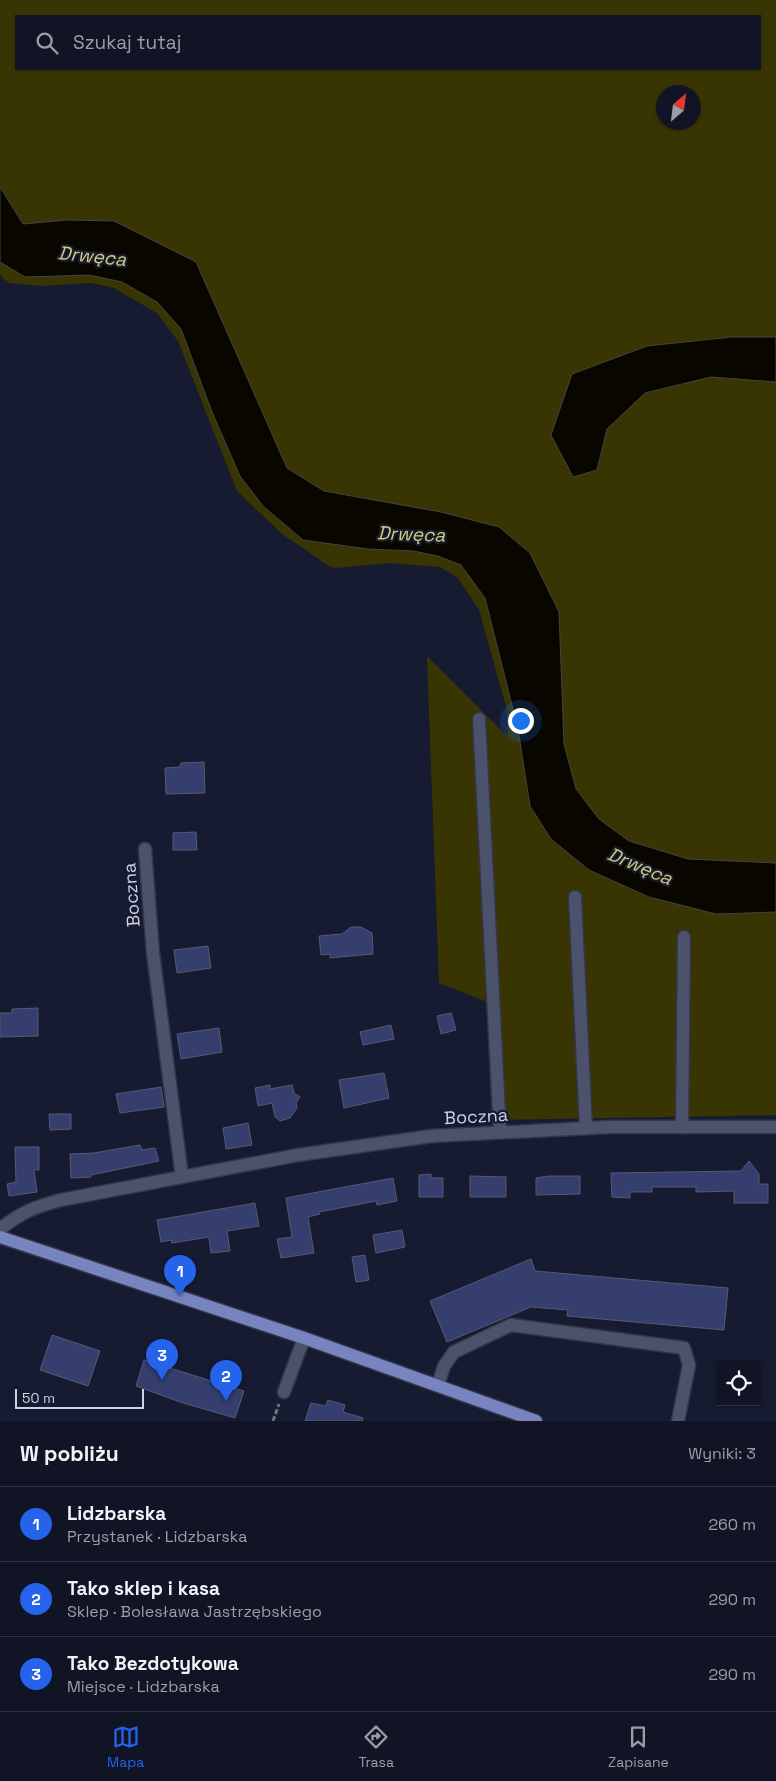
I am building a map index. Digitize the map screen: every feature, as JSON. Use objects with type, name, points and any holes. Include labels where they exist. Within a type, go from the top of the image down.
[{"type":"main road","points":[[0,1237],[304,1338],[536,1421]]},
{"type":"street","points":[[480,719],[500,1132]]},
{"type":"street","name":"Boczna","points":[[145,849],[153,953],[182,1177]]},
{"type":"street","points":[[575,897],[586,1128]]},
{"type":"street","points":[[682,1127],[684,937]]},
{"type":"street","name":"Boczna","points":[[0,1229],[18,1215],[38,1206],[61,1200],[298,1155],[432,1136],[586,1128],[776,1127]]},
{"type":"street","points":[[438,1385],[444,1366],[454,1352],[511,1325],[684,1348],[689,1365],[678,1421]]},
{"type":"street","points":[[284,1392],[304,1338]]},
{"type":"shaded area","points":[[0,0],[776,0],[776,337],[732,337],[647,346],[551,435],[573,477],[597,470],[607,429],[644,393],[711,377],[776,382],[776,1115],[494,1120],[487,1002],[439,983],[427,656],[508,737],[507,710],[479,610],[458,578],[440,567],[388,563],[336,568],[329,566],[282,534],[237,491],[178,341],[157,313],[114,288],[91,283],[42,286],[10,283],[3,279],[0,274]],"holes":[[[548,590],[559,612],[559,631]]]},
{"type":"water","name":"Drwęca","points":[[0,187],[23,224],[67,220],[114,221],[196,262],[287,468],[324,491],[441,512],[499,527],[530,553],[559,612],[564,744],[576,789],[599,819],[629,841],[688,859],[776,863],[776,912],[716,914],[649,897],[589,870],[551,839],[530,806],[518,729],[485,598],[461,565],[438,556],[413,551],[368,549],[303,540],[263,506],[240,476],[212,412],[181,329],[157,302],[122,282],[89,275],[25,277],[0,262]]},
{"type":"water","points":[[732,337],[776,337],[776,382],[711,377],[645,393],[607,429],[597,470],[573,477],[551,435],[572,374],[647,346]]},
{"type":"building","points":[[204,762],[205,793],[166,794],[165,768],[180,767],[181,763]]},
{"type":"building","points":[[196,832],[197,850],[173,850],[173,833]]},
{"type":"building","points":[[351,927],[361,927],[372,933],[373,954],[330,958],[330,954],[321,955],[319,936],[342,934]]},
{"type":"building","points":[[208,946],[211,968],[177,973],[174,950]]},
{"type":"building","points":[[38,1008],[38,1036],[0,1037],[0,1013],[12,1013],[12,1009]]},
{"type":"building","points":[[451,1013],[456,1030],[441,1034],[437,1016]]},
{"type":"building","points":[[391,1025],[394,1039],[363,1045],[360,1032]]},
{"type":"building","points":[[219,1028],[222,1052],[181,1059],[177,1034]]},
{"type":"building","points":[[384,1073],[389,1098],[344,1108],[339,1080]]},
{"type":"building","points":[[270,1085],[270,1089],[292,1085],[294,1093],[300,1097],[296,1103],[297,1108],[290,1118],[280,1121],[275,1117],[272,1103],[258,1106],[255,1088]]},
{"type":"building","points":[[161,1087],[164,1107],[120,1113],[116,1094]]},
{"type":"building","points":[[49,1114],[71,1114],[71,1129],[50,1130]]},
{"type":"building","points":[[248,1123],[252,1145],[226,1149],[223,1128]]},
{"type":"building","points":[[140,1145],[142,1150],[155,1148],[159,1161],[91,1175],[91,1177],[71,1178],[70,1154],[94,1153]]},
{"type":"building","points":[[15,1147],[39,1147],[39,1170],[34,1170],[37,1192],[9,1196],[7,1184],[16,1182]]},
{"type":"building","points":[[749,1161],[759,1174],[759,1184],[768,1184],[768,1203],[734,1203],[734,1191],[696,1192],[696,1187],[652,1187],[652,1192],[630,1192],[630,1198],[612,1197],[611,1173],[741,1171]]},
{"type":"building","points":[[431,1174],[431,1178],[443,1178],[443,1197],[419,1197],[419,1175]]},
{"type":"building","points":[[470,1176],[506,1177],[506,1197],[470,1197]]},
{"type":"building","points":[[580,1176],[580,1194],[536,1195],[536,1178]]},
{"type":"building","points":[[393,1178],[397,1201],[377,1205],[376,1201],[319,1212],[320,1214],[308,1217],[314,1253],[281,1258],[277,1239],[292,1237],[286,1198]]},
{"type":"building","points":[[255,1203],[259,1226],[227,1231],[230,1251],[211,1253],[209,1237],[172,1243],[171,1240],[161,1242],[157,1220]]},
{"type":"building","points":[[402,1230],[405,1247],[376,1253],[373,1235]]},
{"type":"building","points":[[365,1255],[369,1280],[356,1282],[352,1257]]},
{"type":"building","points":[[531,1259],[535,1271],[728,1288],[724,1330],[567,1316],[568,1310],[531,1307],[447,1342],[430,1301]]},
{"type":"building","points":[[52,1335],[100,1351],[88,1386],[40,1370]]},
{"type":"building","points":[[144,1360],[244,1391],[235,1418],[180,1402],[136,1386]]},
{"type":"building","points":[[328,1400],[345,1405],[343,1412],[363,1418],[362,1421],[305,1421],[311,1403],[326,1406]]},
{"type":"place","name":"Lidzbarska","points":[[180,1296]]},
{"type":"place","name":"Tako Bezdotykowa","points":[[162,1380]]},
{"type":"place","name":"Tako sklep i kasa","points":[[226,1401]]}]
